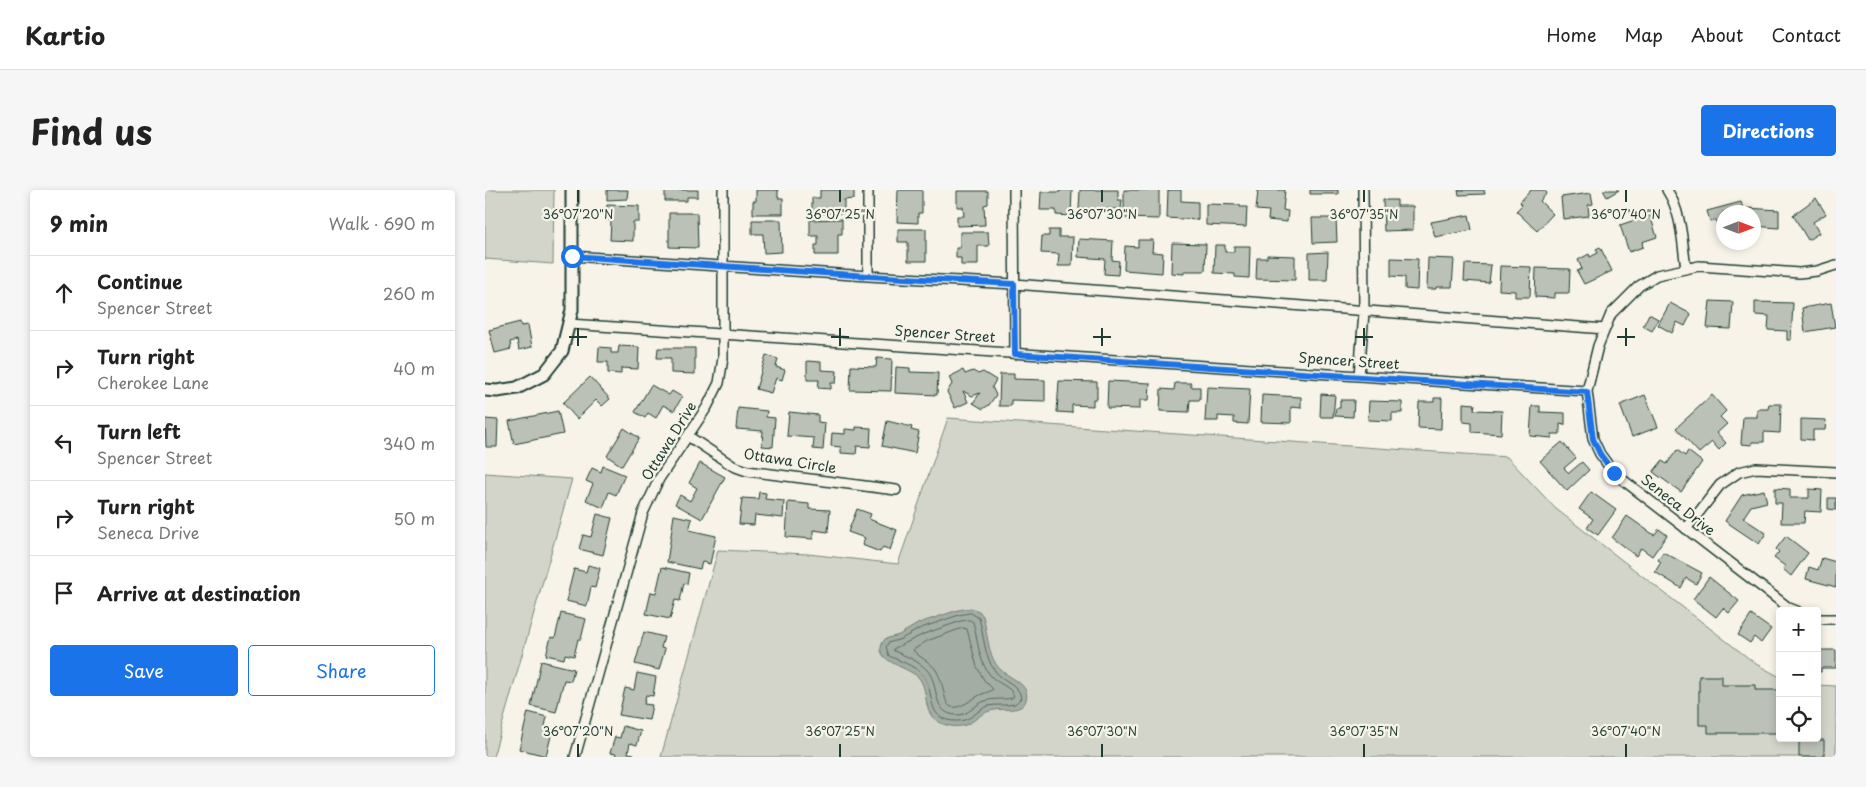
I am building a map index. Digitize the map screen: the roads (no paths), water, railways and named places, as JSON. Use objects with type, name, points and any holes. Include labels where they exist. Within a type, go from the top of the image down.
[{"type":"street","points":[[485,390],[517,388],[544,374],[562,351],[572,310],[572,190]]},
{"type":"street","name":"Ottawa Drive","points":[[575,757],[643,513],[659,479],[707,407],[719,383],[723,358],[723,190]]},
{"type":"street","points":[[868,190],[868,276]]},
{"type":"street","points":[[1014,190],[1015,354]]},
{"type":"street","points":[[1359,376],[1364,312],[1363,190]]},
{"type":"street","points":[[1667,190],[1672,198],[1679,220],[1686,268]]},
{"type":"street","points":[[572,256],[1014,284],[1605,329]]},
{"type":"street","points":[[1587,392],[1598,346],[1611,314],[1639,286],[1657,276],[1699,266],[1799,273],[1817,272],[1836,265]]},
{"type":"street","name":"Spencer Street","points":[[569,324],[1587,392]]},
{"type":"street","name":"Seneca Drive","points":[[1587,392],[1593,439],[1600,454],[1614,473],[1788,607]]},
{"type":"street","name":"Ottawa Circle","points":[[688,436],[733,466],[747,472],[896,490]]},
{"type":"street","points":[[1685,529],[1720,485],[1739,472],[1756,468],[1836,472]]},
{"type":"street","points":[[1821,619],[1836,620]]},
{"type":"water","points":[[971,608],[979,611],[983,616],[990,652],[996,665],[1022,686],[1027,694],[1026,700],[1021,707],[988,712],[962,726],[946,725],[938,721],[929,711],[919,678],[885,658],[881,646],[885,639],[899,635],[919,623],[958,610]]}]
